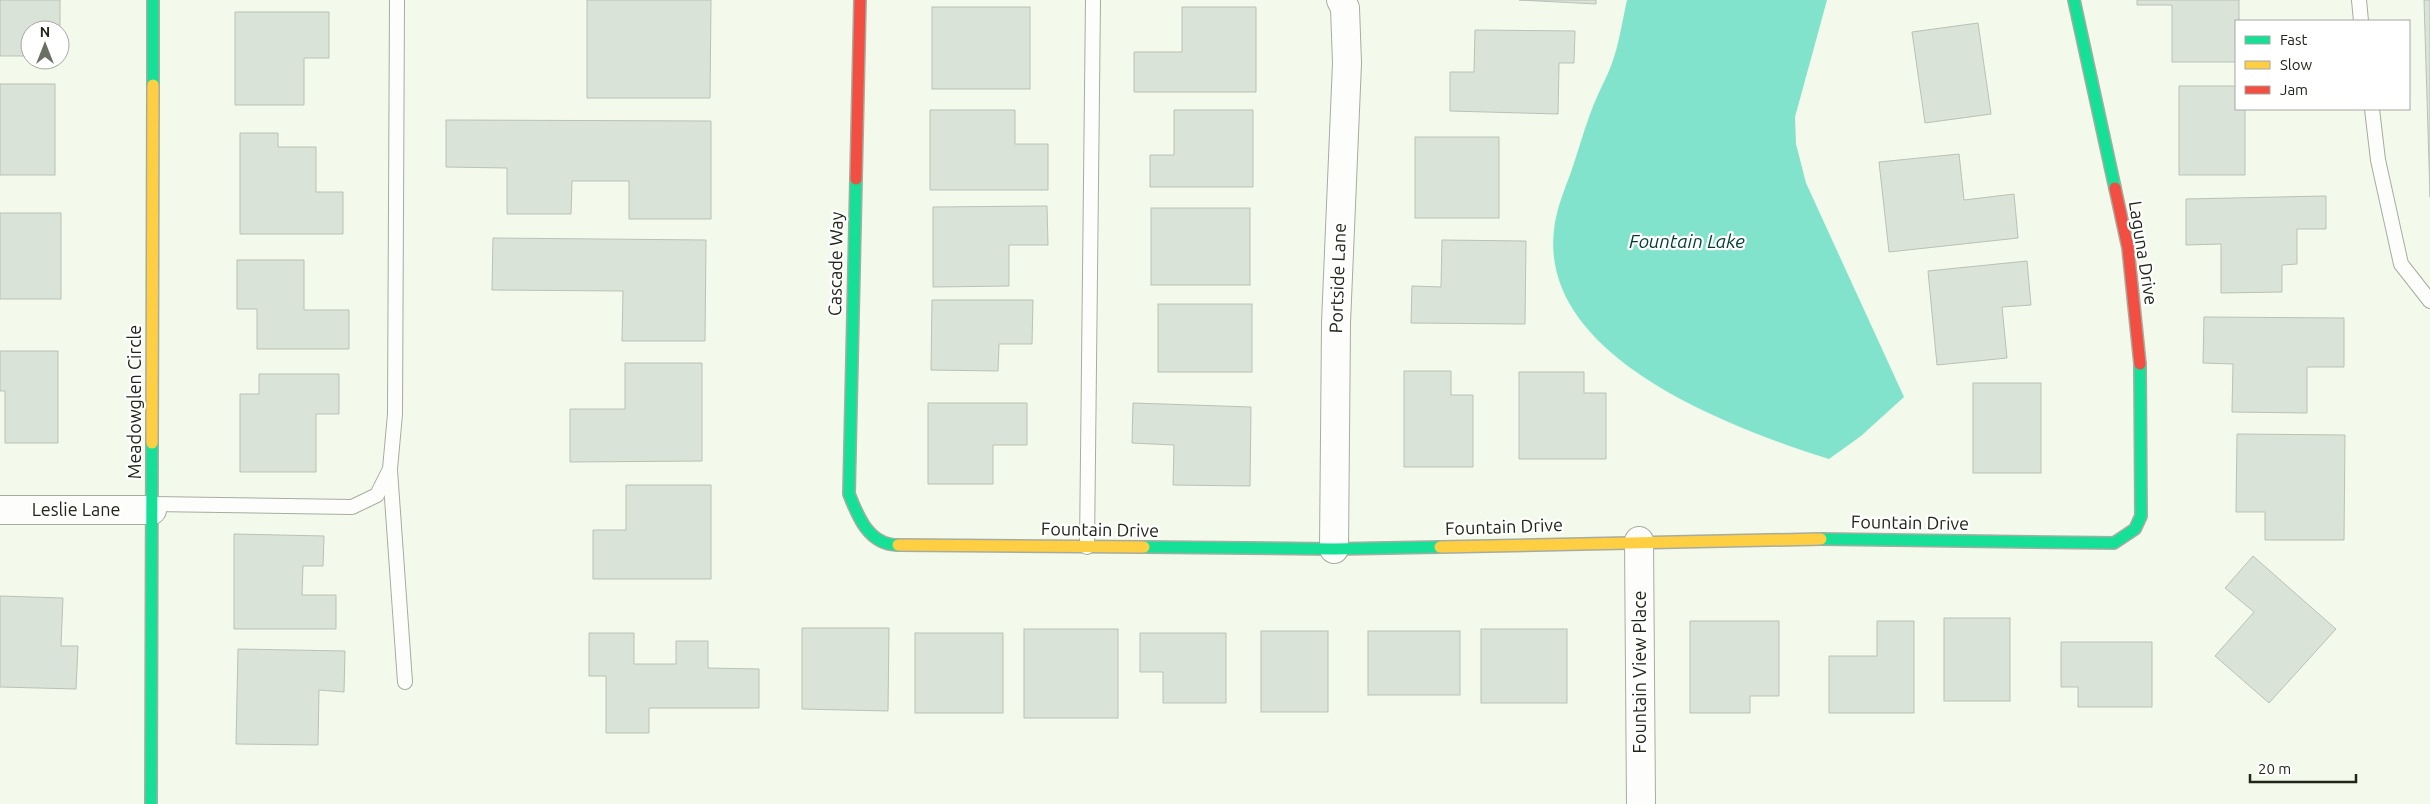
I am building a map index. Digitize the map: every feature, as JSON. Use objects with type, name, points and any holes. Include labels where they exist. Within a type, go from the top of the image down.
[{"type":"street","name":"Meadowglen Circle","points":[[151,804],[153,0]]},
{"type":"street","name":"Cascade Way","points":[[860,0],[849,494],[862,526]]},
{"type":"street","name":"Laguna Drive","points":[[2074,0],[2128,248],[2142,378],[2142,516]]},
{"type":"street","name":"Portside Lane","points":[[1334,549],[1336,323],[1347,63],[1343,4]]},
{"type":"street","name":"Leslie Lane","points":[[0,510],[152,507]]},
{"type":"street","name":"Fountain Drive","points":[[862,526],[887,545],[1334,549],[1782,539],[2114,543],[2134,529],[2142,516]]},
{"type":"street","name":"Fountain View Place","points":[[1639,541],[1641,804]]},
{"type":"lane","points":[[397,0],[395,414],[390,469],[405,682]]},
{"type":"lane","points":[[1087,547],[1094,0]]},
{"type":"lane","points":[[2358,0],[2361,20]]},
{"type":"lane","points":[[2372,110],[2378,160],[2401,264],[2430,301]]},
{"type":"lane","points":[[152,507],[352,507],[377,495],[390,469]]},
{"type":"water","name":"Fountain Lake","points":[[1627,0],[1827,0],[1795,117],[1796,144],[1806,183],[1904,397],[1861,436],[1829,459],[1743,428],[1695,407],[1650,381],[1609,351],[1577,315],[1558,275],[1554,230],[1557,215],[1591,112],[1614,58]]},
{"type":"building","points":[[0,0],[60,0],[60,20],[20,20],[20,56],[0,56]]},
{"type":"building","points":[[587,0],[711,0],[710,98],[587,98]]},
{"type":"building","points":[[1519,0],[1596,0],[1596,4]]},
{"type":"building","points":[[2137,0],[2239,0],[2239,20],[2235,20],[2235,62],[2172,62],[2172,5],[2137,5]]},
{"type":"building","points":[[2424,0],[2430,0],[2430,197]]},
{"type":"building","points":[[932,7],[1030,7],[1030,89],[932,89]]},
{"type":"building","points":[[1182,7],[1256,7],[1256,92],[1134,92],[1134,52],[1182,52]]},
{"type":"building","points":[[235,12],[329,12],[329,58],[304,58],[304,105],[235,105]]},
{"type":"building","points":[[1978,23],[1991,114],[1925,123],[1912,32]]},
{"type":"building","points":[[1475,30],[1575,31],[1574,63],[1559,63],[1558,114],[1450,111],[1450,72],[1474,72]]},
{"type":"building","points":[[0,84],[55,84],[55,175],[0,175]]},
{"type":"building","points":[[2179,86],[2235,86],[2235,110],[2245,110],[2245,175],[2179,175]]},
{"type":"building","points":[[930,110],[1015,110],[1015,144],[1048,144],[1048,190],[930,190]]},
{"type":"building","points":[[1174,110],[1253,110],[1253,187],[1150,187],[1150,155],[1174,155]]},
{"type":"building","points":[[446,120],[711,121],[711,219],[629,219],[629,181],[572,181],[571,214],[507,214],[507,168],[446,167]]},
{"type":"building","points":[[240,133],[278,133],[278,147],[316,147],[316,192],[343,192],[343,234],[240,234]]},
{"type":"building","points":[[1415,137],[1499,137],[1499,218],[1415,218]]},
{"type":"building","points":[[1959,154],[1964,200],[2014,194],[2018,238],[1889,252],[1879,162]]},
{"type":"building","points":[[2326,196],[2326,229],[2297,229],[2297,264],[2282,265],[2282,292],[2221,293],[2221,244],[2186,245],[2186,199]]},
{"type":"building","points":[[1047,206],[1048,245],[1009,245],[1009,286],[933,287],[933,207]]},
{"type":"building","points":[[1151,208],[1250,208],[1250,285],[1151,285]]},
{"type":"building","points":[[0,213],[61,213],[61,299],[0,299]]},
{"type":"building","points":[[493,238],[706,240],[705,341],[622,341],[623,291],[492,290]]},
{"type":"building","points":[[1442,240],[1526,241],[1525,324],[1411,323],[1412,286],[1441,287]]},
{"type":"building","points":[[237,260],[304,260],[304,310],[349,310],[349,349],[257,349],[257,309],[237,309]]},
{"type":"building","points":[[2027,261],[2031,305],[2002,307],[2007,358],[1937,365],[1928,271]]},
{"type":"building","points":[[932,300],[1033,300],[1032,344],[999,344],[998,371],[931,370]]},
{"type":"building","points":[[1158,304],[1252,304],[1252,372],[1158,372]]},
{"type":"building","points":[[2204,317],[2344,318],[2344,367],[2307,367],[2307,413],[2232,412],[2233,364],[2203,363]]},
{"type":"building","points":[[0,351],[58,351],[58,443],[5,443],[5,391],[0,391]]},
{"type":"building","points":[[625,363],[702,363],[702,461],[570,462],[570,409],[625,409]]},
{"type":"building","points":[[1404,371],[1451,371],[1451,395],[1473,395],[1473,467],[1404,467]]},
{"type":"building","points":[[1519,372],[1584,372],[1584,393],[1606,393],[1606,459],[1519,459]]},
{"type":"building","points":[[259,374],[339,374],[339,414],[316,414],[316,472],[240,472],[240,394],[259,394]]},
{"type":"building","points":[[1973,383],[2041,383],[2041,473],[1973,473]]},
{"type":"building","points":[[928,403],[1027,403],[1027,445],[993,445],[993,484],[928,484]]},
{"type":"building","points":[[1133,403],[1251,407],[1250,486],[1173,485],[1174,445],[1132,443]]},
{"type":"building","points":[[2237,434],[2345,435],[2344,540],[2265,540],[2265,512],[2236,512]]},
{"type":"building","points":[[626,485],[711,485],[711,579],[593,579],[593,530],[626,530]]},
{"type":"building","points":[[234,534],[324,536],[323,566],[303,566],[302,595],[336,595],[336,629],[234,629]]},
{"type":"building","points":[[2253,556],[2336,629],[2269,703],[2215,656],[2254,612],[2225,588]]},
{"type":"building","points":[[0,596],[63,598],[61,646],[78,646],[76,689],[0,687]]},
{"type":"building","points":[[1944,618],[2010,618],[2010,701],[1944,701]]},
{"type":"building","points":[[1690,621],[1779,621],[1779,696],[1750,696],[1750,713],[1690,713]]},
{"type":"building","points":[[1877,621],[1914,621],[1914,713],[1829,713],[1829,656],[1877,656]]},
{"type":"building","points":[[802,628],[889,628],[888,711],[802,709]]},
{"type":"building","points":[[1024,629],[1118,629],[1118,718],[1024,718]]},
{"type":"building","points":[[1481,629],[1567,629],[1567,703],[1481,703]]},
{"type":"building","points":[[1261,631],[1328,631],[1328,712],[1261,712]]},
{"type":"building","points":[[1368,631],[1460,631],[1460,695],[1368,695]]},
{"type":"building","points":[[589,633],[634,633],[634,664],[676,664],[676,641],[708,641],[708,668],[759,669],[759,708],[649,708],[649,733],[606,733],[606,676],[589,676]]},
{"type":"building","points":[[915,633],[1003,633],[1003,713],[915,713]]},
{"type":"building","points":[[1140,633],[1226,633],[1226,703],[1163,703],[1163,672],[1140,672]]},
{"type":"building","points":[[2061,642],[2152,642],[2152,707],[2078,707],[2078,687],[2061,687]]},
{"type":"building","points":[[238,649],[345,651],[344,692],[319,690],[318,745],[236,744]]},
{"type":"traffic: fast","points":[[153,0],[153,85]]},
{"type":"traffic: fast","points":[[2074,0],[2115,188]]},
{"type":"traffic: fast","points":[[856,179],[849,494],[856,512],[872,535],[888,544],[898,545]]},
{"type":"traffic: fast","points":[[1821,539],[2114,543],[2135,529],[2141,516],[2140,364]]},
{"type":"traffic: fast","points":[[151,804],[152,443]]},
{"type":"traffic: fast","points":[[1144,547],[1334,549],[1440,547]]},
{"type":"traffic: slow","points":[[152,443],[153,85]]},
{"type":"traffic: slow","points":[[1440,547],[1821,539]]},
{"type":"traffic: slow","points":[[898,545],[1144,547]]},
{"type":"traffic: jam","points":[[856,179],[860,0]]},
{"type":"traffic: jam","points":[[2115,188],[2128,248],[2140,364]]}]
